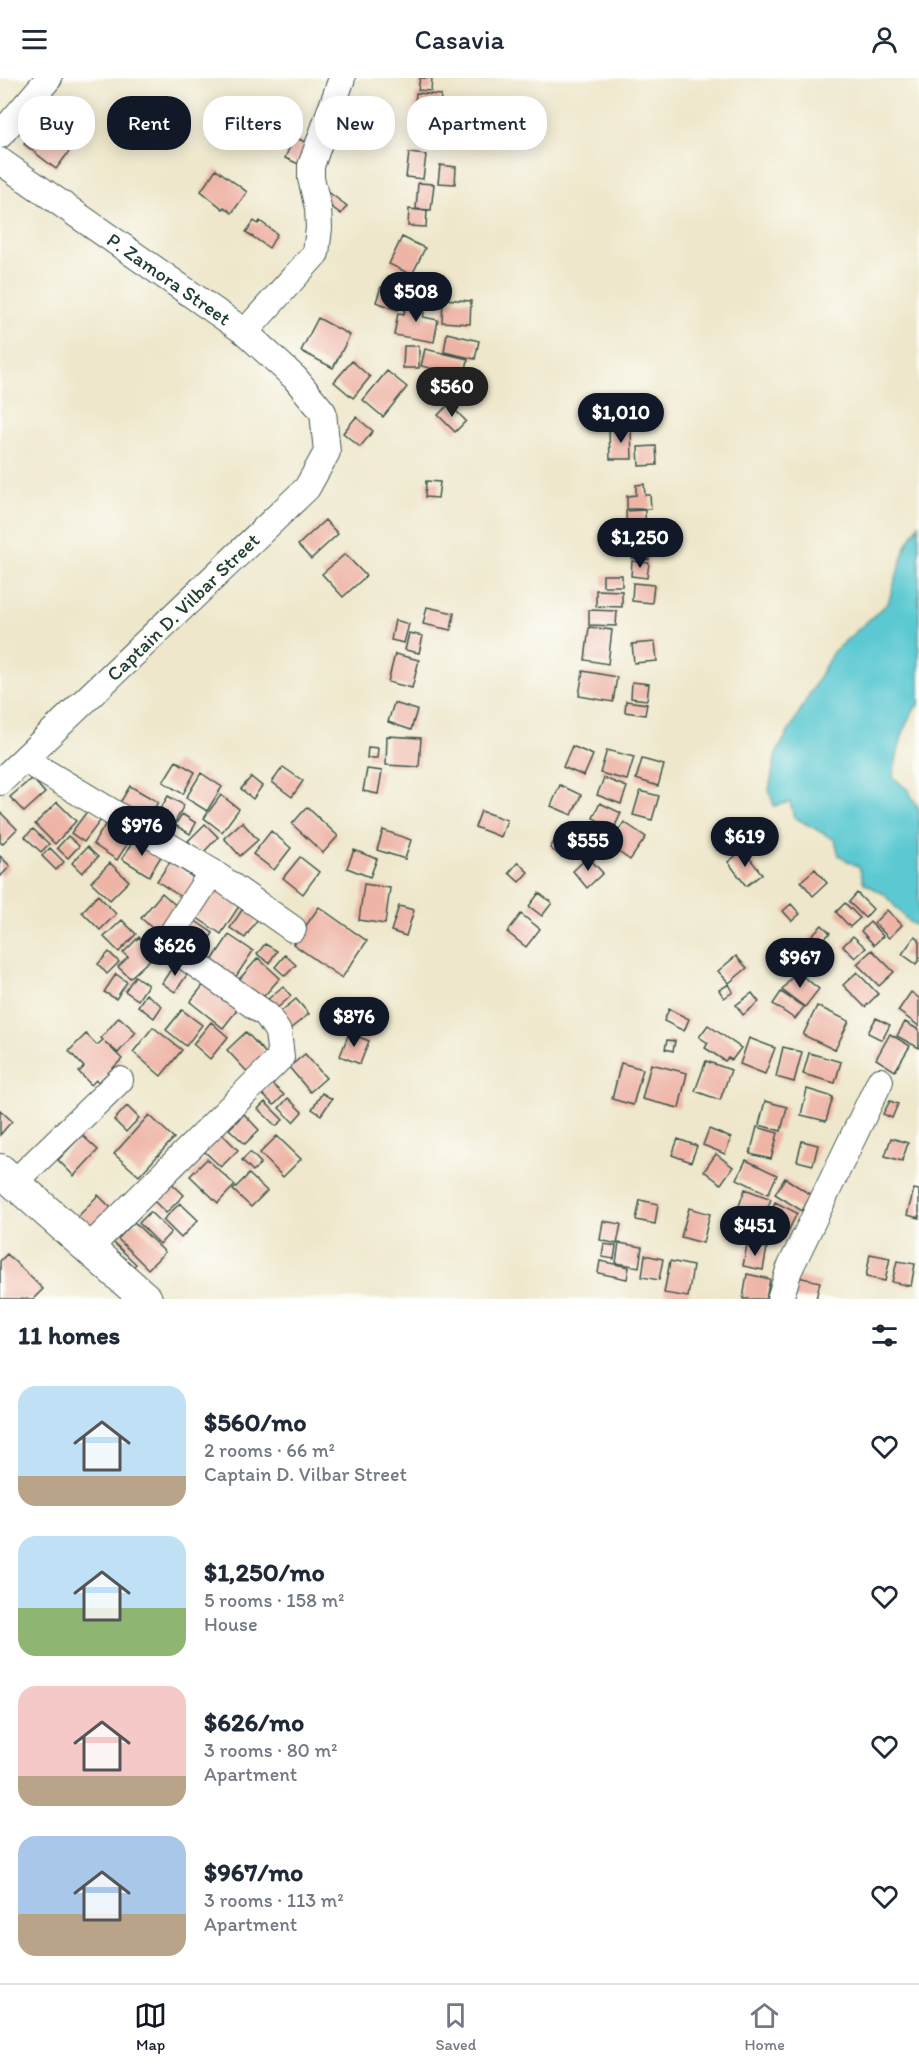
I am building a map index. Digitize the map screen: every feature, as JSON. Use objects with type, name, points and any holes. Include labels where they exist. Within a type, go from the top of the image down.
[{"type":"street","points":[[0,135],[49,78]]},
{"type":"street","points":[[245,332],[316,252],[319,228],[318,208],[311,178],[311,166],[342,78]]},
{"type":"street","name":"P. Zamora Street","points":[[0,161],[245,332],[295,378],[323,412]]},
{"type":"street","name":"Captain D. Vilbar Street","points":[[0,782],[307,488],[327,452],[323,412]]},
{"type":"street","points":[[25,760],[212,872],[293,929]]},
{"type":"street","points":[[88,1249],[281,1057],[278,1032],[267,1015],[166,943],[212,872]]},
{"type":"street","points":[[120,1080],[7,1176],[146,1299]]},
{"type":"street","points":[[780,1299],[789,1270],[880,1081]]},
{"type":"water","points":[[919,524],[919,704],[913,710],[905,728],[893,777],[908,790],[919,809],[919,927],[909,922],[884,894],[864,883],[859,867],[839,856],[835,840],[794,817],[790,802],[774,806],[769,790],[776,754],[833,652],[888,603],[906,546]]},
{"type":"building","points":[[420,78],[432,78],[431,91],[418,90]]},
{"type":"building","points":[[416,93],[441,95],[441,96],[416,96]]},
{"type":"building","points":[[303,141],[310,144],[301,165],[285,158],[288,150],[303,150]]},
{"type":"building","points":[[32,150],[70,150],[56,169]]},
{"type":"building","points":[[409,153],[426,155],[423,179],[406,177]]},
{"type":"building","points":[[440,165],[456,167],[455,184],[438,183]]},
{"type":"building","points":[[216,169],[247,192],[232,213],[224,207],[223,209],[201,191]]},
{"type":"building","points":[[418,183],[434,184],[431,210],[416,209]]},
{"type":"building","points":[[323,188],[347,206],[341,214],[317,196]]},
{"type":"building","points":[[409,209],[427,211],[426,227],[408,226]]},
{"type":"building","points":[[254,221],[258,224],[260,221],[277,234],[269,248],[246,232]]},
{"type":"building","points":[[402,237],[425,248],[412,275],[389,264]]},
{"type":"building","points":[[381,287],[403,294],[398,310],[376,302]]},
{"type":"building","points":[[443,299],[471,301],[470,324],[442,322]]},
{"type":"building","points":[[407,300],[426,304],[423,317],[438,320],[434,342],[394,335],[398,313],[404,314]]},
{"type":"building","points":[[318,318],[350,335],[333,368],[301,351]]},
{"type":"building","points":[[447,333],[479,341],[475,359],[444,352]]},
{"type":"building","points":[[404,346],[419,346],[419,368],[403,368]]},
{"type":"building","points":[[425,349],[468,359],[465,376],[421,366]]},
{"type":"building","points":[[352,361],[370,377],[353,398],[334,382]]},
{"type":"building","points":[[387,371],[407,387],[383,417],[363,400]]},
{"type":"building","points":[[449,404],[466,421],[455,432],[438,415]]},
{"type":"building","points":[[356,417],[373,431],[360,447],[343,433]]},
{"type":"building","points":[[631,429],[632,459],[610,459],[609,430]]},
{"type":"building","points":[[656,446],[657,465],[639,466],[638,447]]},
{"type":"building","points":[[426,481],[440,482],[438,498],[425,497]]},
{"type":"building","points":[[644,484],[645,495],[650,495],[651,509],[627,509],[627,496],[636,495],[636,485]]},
{"type":"building","points":[[645,510],[646,538],[627,538],[626,511]]},
{"type":"building","points":[[325,520],[338,534],[311,559],[298,545]]},
{"type":"building","points":[[607,529],[615,531],[613,541],[604,539]]},
{"type":"building","points":[[634,540],[650,542],[649,560],[632,558]]},
{"type":"building","points":[[345,554],[366,576],[343,597],[322,574]]},
{"type":"building","points":[[632,561],[649,563],[647,578],[631,576]]},
{"type":"building","points":[[603,575],[622,575],[622,586],[603,586]]},
{"type":"building","points":[[633,583],[654,585],[652,603],[632,601]]},
{"type":"building","points":[[596,590],[622,591],[622,607],[596,606]]},
{"type":"building","points":[[427,607],[454,613],[451,630],[423,624]]},
{"type":"building","points":[[589,610],[617,611],[616,626],[589,625]]},
{"type":"building","points":[[395,620],[409,624],[404,643],[391,640]]},
{"type":"building","points":[[589,627],[612,630],[608,664],[585,660]]},
{"type":"building","points":[[409,633],[423,636],[419,653],[405,650]]},
{"type":"building","points":[[655,642],[657,661],[634,663],[632,644]]},
{"type":"building","points":[[395,654],[419,660],[412,688],[388,682]]},
{"type":"building","points":[[583,671],[617,677],[613,702],[579,696]]},
{"type":"building","points":[[632,682],[649,684],[647,700],[631,698]]},
{"type":"building","points":[[626,701],[647,704],[645,715],[625,712]]},
{"type":"building","points":[[394,703],[417,710],[411,730],[388,722]]},
{"type":"building","points":[[387,736],[421,738],[419,767],[386,765]]},
{"type":"building","points":[[572,746],[593,755],[584,776],[563,767]]},
{"type":"building","points":[[368,747],[378,748],[377,758],[367,758]]},
{"type":"building","points":[[607,750],[634,757],[627,780],[600,773]]},
{"type":"building","points":[[642,759],[664,765],[658,786],[636,779]]},
{"type":"building","points":[[176,761],[195,772],[183,794],[163,782]]},
{"type":"building","points":[[283,767],[303,781],[292,797],[272,782]]},
{"type":"building","points":[[367,769],[382,771],[378,794],[363,791]]},
{"type":"building","points":[[201,773],[222,787],[207,811],[186,798]]},
{"type":"building","points":[[251,777],[262,786],[253,799],[241,789]]},
{"type":"building","points":[[32,778],[45,793],[24,812],[10,797]]},
{"type":"building","points":[[604,778],[627,787],[621,804],[597,795]]},
{"type":"building","points":[[560,785],[581,795],[572,815],[551,806]]},
{"type":"building","points":[[130,786],[158,802],[146,823],[118,806]]},
{"type":"building","points":[[640,791],[659,796],[652,820],[633,815]]},
{"type":"building","points":[[221,795],[239,809],[222,832],[204,818]]},
{"type":"building","points":[[168,796],[184,805],[175,822],[158,813]]},
{"type":"building","points":[[57,802],[76,821],[55,844],[35,824]]},
{"type":"building","points":[[600,803],[621,813],[614,828],[593,818]]},
{"type":"building","points":[[307,807],[338,836],[323,853],[292,824]]},
{"type":"building","points":[[88,810],[101,820],[84,842],[71,833]]},
{"type":"building","points":[[481,811],[507,820],[501,837],[475,827]]},
{"type":"building","points":[[0,812],[17,829],[2,844],[0,842]]},
{"type":"building","points":[[182,814],[196,823],[190,834],[175,825]]},
{"type":"building","points":[[107,822],[131,838],[117,860],[93,844]]},
{"type":"building","points":[[242,822],[258,840],[240,856],[224,838]]},
{"type":"building","points":[[624,822],[646,837],[630,860],[609,845]]},
{"type":"building","points":[[205,824],[218,837],[202,854],[188,841]]},
{"type":"building","points":[[33,829],[49,844],[41,852],[25,837]]},
{"type":"building","points":[[383,830],[411,840],[405,859],[377,850]]},
{"type":"building","points":[[561,830],[574,838],[562,857],[550,848]]},
{"type":"building","points":[[271,831],[291,848],[274,870],[253,854]]},
{"type":"building","points":[[68,836],[79,846],[68,858],[57,848]]},
{"type":"building","points":[[135,838],[162,855],[149,876],[122,859]]},
{"type":"building","points":[[87,847],[98,857],[82,873],[72,863]]},
{"type":"building","points":[[50,848],[64,862],[56,870],[42,856]]},
{"type":"building","points":[[354,850],[377,859],[370,877],[347,868]]},
{"type":"building","points":[[743,850],[762,874],[746,886],[728,862]]},
{"type":"building","points":[[0,856],[10,866],[0,877]]},
{"type":"building","points":[[300,857],[319,872],[303,894],[283,878]]},
{"type":"building","points":[[588,857],[603,873],[587,888],[573,871]]},
{"type":"building","points":[[170,862],[200,882],[187,901],[157,881]]},
{"type":"building","points":[[518,862],[528,872],[519,882],[509,873]]},
{"type":"building","points":[[110,863],[129,881],[110,900],[91,882]]},
{"type":"building","points":[[815,869],[827,883],[813,896],[801,881]]},
{"type":"building","points":[[211,882],[241,903],[221,934],[190,913]]},
{"type":"building","points":[[364,884],[390,888],[385,924],[359,920]]},
{"type":"building","points":[[162,893],[181,910],[160,935],[141,918]]},
{"type":"building","points":[[539,893],[552,903],[542,916],[529,906]]},
{"type":"building","points":[[857,893],[873,909],[865,918],[849,902]]},
{"type":"building","points":[[98,895],[116,914],[100,930],[82,912]]},
{"type":"building","points":[[845,903],[860,918],[850,927],[836,912]]},
{"type":"building","points":[[246,904],[261,914],[245,938],[230,928]]},
{"type":"building","points":[[791,904],[800,914],[792,921],[783,911]]},
{"type":"building","points":[[399,906],[414,910],[406,936],[391,931]]},
{"type":"building","points":[[319,907],[367,941],[342,978],[293,944]]},
{"type":"building","points":[[887,910],[902,925],[889,938],[874,923]]},
{"type":"building","points":[[521,914],[540,929],[526,947],[507,932]]},
{"type":"building","points":[[191,918],[213,933],[196,958],[173,943]]},
{"type":"building","points":[[122,920],[136,934],[119,952],[104,937]]},
{"type":"building","points":[[870,922],[883,936],[874,945],[861,931]]},
{"type":"building","points":[[822,925],[830,933],[817,946],[809,938]]},
{"type":"building","points":[[229,935],[253,951],[233,981],[209,965]]},
{"type":"building","points":[[853,936],[866,948],[855,958],[843,946]]},
{"type":"building","points":[[915,936],[919,939],[919,960],[916,964],[902,954]]},
{"type":"building","points":[[139,937],[156,954],[130,978],[118,967],[128,957],[123,953]]},
{"type":"building","points":[[265,944],[277,951],[269,963],[257,954]]},
{"type":"building","points":[[872,950],[894,972],[879,986],[857,964]]},
{"type":"building","points":[[109,952],[119,962],[107,974],[98,964]]},
{"type":"building","points":[[285,955],[296,965],[285,976],[275,967]]},
{"type":"building","points":[[736,956],[747,968],[729,983],[718,971]]},
{"type":"building","points":[[258,958],[280,978],[257,1004],[235,984]]},
{"type":"building","points":[[175,963],[189,972],[175,992],[162,983]]},
{"type":"building","points":[[796,971],[819,989],[805,1007],[782,990]]},
{"type":"building","points":[[857,972],[878,994],[865,1007],[843,985]]},
{"type":"building","points":[[116,974],[127,982],[116,999],[104,992]]},
{"type":"building","points":[[135,976],[148,985],[138,1000],[125,991]]},
{"type":"building","points":[[205,983],[238,1009],[223,1028],[190,1002]]},
{"type":"building","points":[[729,984],[733,992],[724,998],[719,990]]},
{"type":"building","points":[[283,986],[291,996],[274,1011],[266,1001]]},
{"type":"building","points":[[781,992],[804,1007],[795,1019],[773,1004]]},
{"type":"building","points":[[911,992],[919,998],[919,1026],[898,1011]]},
{"type":"building","points":[[752,993],[759,1002],[743,1015],[736,1005]]},
{"type":"building","points":[[146,994],[162,1006],[154,1018],[138,1006]]},
{"type":"building","points":[[296,999],[309,1014],[286,1032],[274,1017]]},
{"type":"building","points":[[817,1006],[849,1021],[835,1050],[803,1035]]},
{"type":"building","points":[[669,1009],[689,1019],[684,1031],[664,1021]]},
{"type":"building","points":[[182,1010],[202,1025],[186,1046],[166,1030]]},
{"type":"building","points":[[119,1017],[136,1032],[118,1053],[105,1042],[122,1059],[99,1082],[96,1080],[91,1085],[79,1072],[84,1067],[69,1051],[86,1034],[97,1045]]},
{"type":"building","points":[[876,1018],[890,1025],[882,1040],[868,1033]]},
{"type":"building","points":[[211,1022],[228,1037],[210,1059],[193,1044]]},
{"type":"building","points":[[905,1022],[919,1030],[919,1048],[897,1036]]},
{"type":"building","points":[[708,1025],[741,1048],[732,1060],[728,1058],[725,1061],[705,1048],[708,1043],[699,1037]]},
{"type":"building","points":[[153,1027],[182,1050],[161,1076],[133,1052]]},
{"type":"building","points":[[246,1032],[272,1060],[253,1078],[227,1050]]},
{"type":"building","points":[[349,1033],[369,1041],[360,1064],[340,1056]]},
{"type":"building","points":[[890,1034],[910,1046],[895,1071],[876,1059]]},
{"type":"building","points":[[749,1038],[775,1048],[765,1074],[740,1064]]},
{"type":"building","points":[[667,1040],[675,1041],[673,1051],[665,1049]]},
{"type":"building","points":[[783,1047],[802,1052],[794,1082],[776,1077]]},
{"type":"building","points":[[809,1053],[841,1062],[835,1083],[803,1074]]},
{"type":"building","points":[[305,1054],[326,1078],[310,1092],[289,1067]]},
{"type":"building","points":[[706,1061],[731,1070],[720,1100],[695,1091]]},
{"type":"building","points":[[621,1063],[643,1069],[633,1105],[612,1099]]},
{"type":"building","points":[[651,1064],[687,1073],[679,1108],[642,1099]]},
{"type":"building","points":[[271,1083],[284,1095],[274,1105],[261,1093]]},
{"type":"building","points":[[807,1089],[833,1097],[826,1121],[801,1115]]},
{"type":"building","points":[[322,1093],[332,1099],[321,1115],[312,1109]]},
{"type":"building","points":[[288,1098],[302,1112],[293,1122],[279,1108]]},
{"type":"building","points":[[765,1101],[787,1107],[781,1131],[759,1125]]},
{"type":"building","points":[[890,1101],[898,1104],[892,1118],[883,1114]]},
{"type":"building","points":[[265,1102],[283,1120],[276,1126],[258,1109]]},
{"type":"building","points":[[127,1106],[139,1118],[126,1132],[114,1120]]},
{"type":"building","points":[[0,1110],[12,1121],[0,1135]]},
{"type":"building","points":[[244,1114],[259,1130],[245,1144],[229,1129]]},
{"type":"building","points":[[149,1115],[174,1138],[139,1176],[114,1154]]},
{"type":"building","points":[[757,1127],[778,1133],[771,1159],[750,1154]]},
{"type":"building","points":[[709,1129],[731,1138],[725,1154],[703,1145]]},
{"type":"building","points":[[219,1131],[238,1150],[221,1167],[202,1149]]},
{"type":"building","points":[[82,1135],[98,1150],[74,1176],[58,1160]]},
{"type":"building","points":[[277,1136],[301,1159],[283,1177],[260,1153]]},
{"type":"building","points":[[891,1138],[908,1143],[902,1161],[885,1156]]},
{"type":"building","points":[[678,1139],[697,1146],[691,1162],[672,1155]]},
{"type":"building","points":[[802,1141],[818,1145],[813,1165],[797,1161]]},
{"type":"building","points":[[250,1152],[261,1163],[253,1171],[242,1160]]},
{"type":"building","points":[[716,1154],[733,1167],[721,1184],[704,1171]]},
{"type":"building","points":[[207,1159],[235,1185],[218,1203],[190,1176]]},
{"type":"building","points":[[746,1160],[777,1175],[768,1194],[737,1179]]},
{"type":"building","points":[[249,1174],[267,1191],[251,1207],[233,1190]]},
{"type":"building","points":[[165,1177],[184,1195],[166,1213],[148,1195]]},
{"type":"building","points":[[785,1178],[811,1195],[802,1211],[775,1194]]},
{"type":"building","points":[[745,1189],[771,1199],[760,1227],[735,1217]]},
{"type":"building","points":[[914,1189],[919,1190],[919,1218],[907,1215]]},
{"type":"building","points":[[98,1195],[111,1208],[87,1233],[75,1220]]},
{"type":"building","points":[[640,1200],[658,1204],[655,1224],[636,1220]]},
{"type":"building","points":[[775,1202],[797,1213],[784,1240],[762,1229]]},
{"type":"building","points":[[180,1203],[198,1220],[181,1238],[163,1220]]},
{"type":"building","points":[[689,1208],[710,1214],[703,1243],[681,1237]]},
{"type":"building","points":[[150,1212],[171,1232],[160,1244],[139,1223]]},
{"type":"building","points":[[603,1221],[621,1224],[617,1244],[600,1240]]},
{"type":"building","points":[[134,1222],[165,1252],[148,1269],[118,1239]]},
{"type":"building","points":[[113,1242],[136,1264],[127,1273],[103,1251]]},
{"type":"building","points":[[619,1243],[642,1247],[639,1267],[616,1263]]},
{"type":"building","points":[[604,1244],[616,1246],[614,1259],[602,1257]]},
{"type":"building","points":[[747,1245],[767,1248],[763,1270],[743,1266]]},
{"type":"building","points":[[7,1254],[43,1289],[33,1299],[0,1299],[0,1261]]},
{"type":"building","points":[[870,1254],[890,1258],[885,1281],[866,1277]]},
{"type":"building","points":[[645,1255],[663,1259],[659,1280],[642,1277]]},
{"type":"building","points":[[600,1261],[629,1267],[627,1279],[598,1273]]},
{"type":"building","points":[[670,1261],[693,1266],[688,1297],[664,1293]]},
{"type":"building","points":[[897,1261],[915,1264],[911,1286],[892,1282]]},
{"type":"building","points":[[747,1274],[770,1279],[766,1299],[743,1299]]},
{"type":"building","points":[[798,1277],[820,1282],[816,1299],[793,1299]]}]
